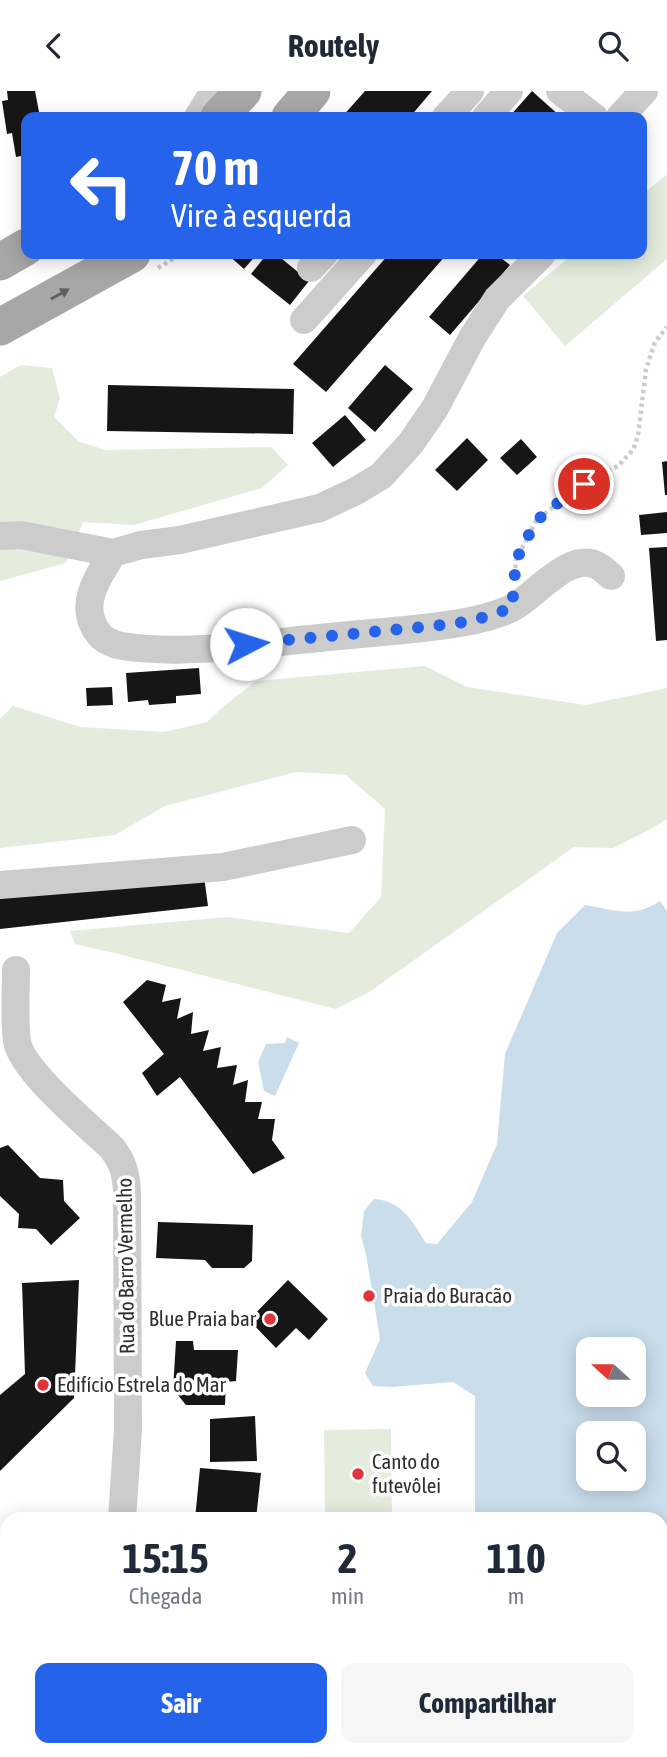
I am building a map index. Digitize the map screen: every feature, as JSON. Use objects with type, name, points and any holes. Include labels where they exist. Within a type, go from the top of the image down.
[{"type":"main road","points":[[224,112],[243,91]]},
{"type":"main road","points":[[294,112],[312,91]]},
{"type":"main road","points":[[0,262],[21,250]]},
{"type":"main road","points":[[0,327],[123,259]]},
{"type":"street","points":[[201,112],[214,91]]},
{"type":"street","points":[[451,112],[470,91]]},
{"type":"street","points":[[490,112],[509,91]]},
{"type":"street","points":[[560,91],[587,112]]},
{"type":"street","points":[[625,112],[644,91]]},
{"type":"street","points":[[304,320],[359,259]]},
{"type":"street","points":[[0,537],[21,535],[113,553],[320,507],[356,491],[381,476],[411,443],[435,408],[472,338],[497,299],[537,259]]},
{"type":"street","points":[[113,553],[99,574],[89,597],[90,617],[100,636],[119,646],[153,649],[196,649],[472,621],[512,608],[565,569],[581,563],[597,564],[611,576]]},
{"type":"street","points":[[0,885],[223,867],[352,840]]},
{"type":"street","name":"Rua do Barro Vermelho","points":[[16,970],[17,1041],[21,1055],[45,1084],[112,1148],[126,1174],[128,1429],[122,1512]]},
{"type":"path","points":[[512,608],[516,560],[536,521],[570,493],[618,466],[633,450],[638,436],[646,369],[654,342],[667,327]]},
{"type":"green space","points":[[667,174],[667,259],[565,346],[523,296],[567,259],[647,259],[647,191]]},
{"type":"green space","points":[[21,365],[52,368],[60,399],[54,417],[78,441],[105,450],[271,447],[288,465],[262,488],[134,525],[83,522],[66,563],[0,581],[0,377]]},
{"type":"green space","points":[[425,666],[467,687],[586,705],[667,688],[667,819],[613,848],[574,847],[369,992],[336,1009],[75,944],[70,931],[228,917],[349,933],[381,897],[385,809],[346,775],[296,772],[165,806],[115,835],[0,848],[0,719],[13,706],[81,727],[164,732],[207,722],[256,681]]},
{"type":"green space","name":"Canto do futevôlei","points":[[391,1429],[392,1512],[325,1512],[324,1430]]},
{"type":"water","points":[[660,901],[667,911],[667,1512],[475,1512],[475,1396],[453,1382],[373,1386],[365,1373],[380,1339],[361,1236],[364,1211],[374,1199],[392,1204],[405,1213],[426,1243],[437,1244],[472,1202],[497,1144],[505,1054],[557,933],[585,905],[615,911],[650,907]]},
{"type":"water","points":[[287,1037],[299,1043],[275,1096],[264,1091],[258,1062],[266,1044],[285,1043]]},
{"type":"building","points":[[7,91],[35,91],[39,112],[21,112],[21,156],[16,157],[12,133],[7,134],[2,101],[8,100]]},
{"type":"building","points":[[365,91],[432,91],[414,112],[346,112]]},
{"type":"building","points":[[532,91],[555,112],[513,112]]},
{"type":"building","points":[[233,259],[253,259],[244,269]]},
{"type":"building","points":[[263,259],[282,259],[309,281],[290,305],[251,274]]},
{"type":"building","points":[[385,259],[443,259],[326,392],[293,364]]},
{"type":"building","points":[[479,259],[502,259],[510,265],[450,335],[429,317]]},
{"type":"building","points":[[385,365],[413,389],[375,432],[348,408]]},
{"type":"building","points":[[108,385],[294,389],[293,434],[107,431]]},
{"type":"building","points":[[345,415],[366,440],[333,467],[312,443]]},
{"type":"building","points":[[467,438],[488,460],[457,491],[435,470]]},
{"type":"building","points":[[521,439],[537,457],[517,475],[500,458]]},
{"type":"building","points":[[667,461],[667,495],[665,495],[662,462]]},
{"type":"building","points":[[667,512],[667,533],[641,535],[639,515]]},
{"type":"building","points":[[667,547],[667,640],[656,641],[649,548]]},
{"type":"building","points":[[199,668],[201,694],[176,696],[176,703],[149,705],[148,700],[128,702],[126,673]]},
{"type":"building","points":[[112,687],[113,705],[87,706],[86,688]]},
{"type":"building","points":[[204,876],[208,906],[0,929],[0,896]]},
{"type":"building","points":[[147,980],[166,985],[162,1002],[181,998],[177,1019],[193,1012],[191,1034],[209,1030],[203,1051],[221,1047],[217,1068],[237,1065],[233,1085],[248,1080],[245,1102],[262,1102],[258,1119],[275,1119],[272,1140],[285,1158],[253,1174],[180,1077],[157,1096],[142,1073],[164,1054],[123,1002]]},
{"type":"building","points":[[8,1145],[40,1178],[63,1180],[64,1201],[80,1218],[51,1245],[36,1229],[18,1228],[19,1214],[0,1196],[0,1148]]},
{"type":"building","points":[[158,1222],[253,1225],[252,1261],[244,1268],[212,1268],[205,1260],[156,1258]]},
{"type":"building","name":"Edifício Estrela do Mar","points":[[79,1280],[74,1398],[0,1471],[0,1395],[25,1374],[22,1283]]},
{"type":"building","points":[[288,1280],[328,1319],[309,1340],[296,1328],[276,1348],[249,1320]]},
{"type":"building","points":[[176,1341],[193,1341],[194,1350],[238,1350],[236,1381],[226,1382],[225,1405],[186,1405],[173,1389]]},
{"type":"building","points":[[255,1416],[257,1461],[210,1462],[210,1419]]},
{"type":"building","points":[[200,1468],[261,1473],[257,1512],[196,1512]]},
{"type":"place","name":"Praia do Buracão","points":[[369,1296]]},
{"type":"place","name":"Blue Praia bar","points":[[270,1319]]},
{"type":"place","name":"Edifício Estrela do Mar","points":[[43,1385]]},
{"type":"place","name":"Canto do futevôlei","points":[[358,1474]]},
{"type":"route","points":[[246,644],[414,629],[472,621],[512,608],[516,560],[536,521],[584,484]]}]
